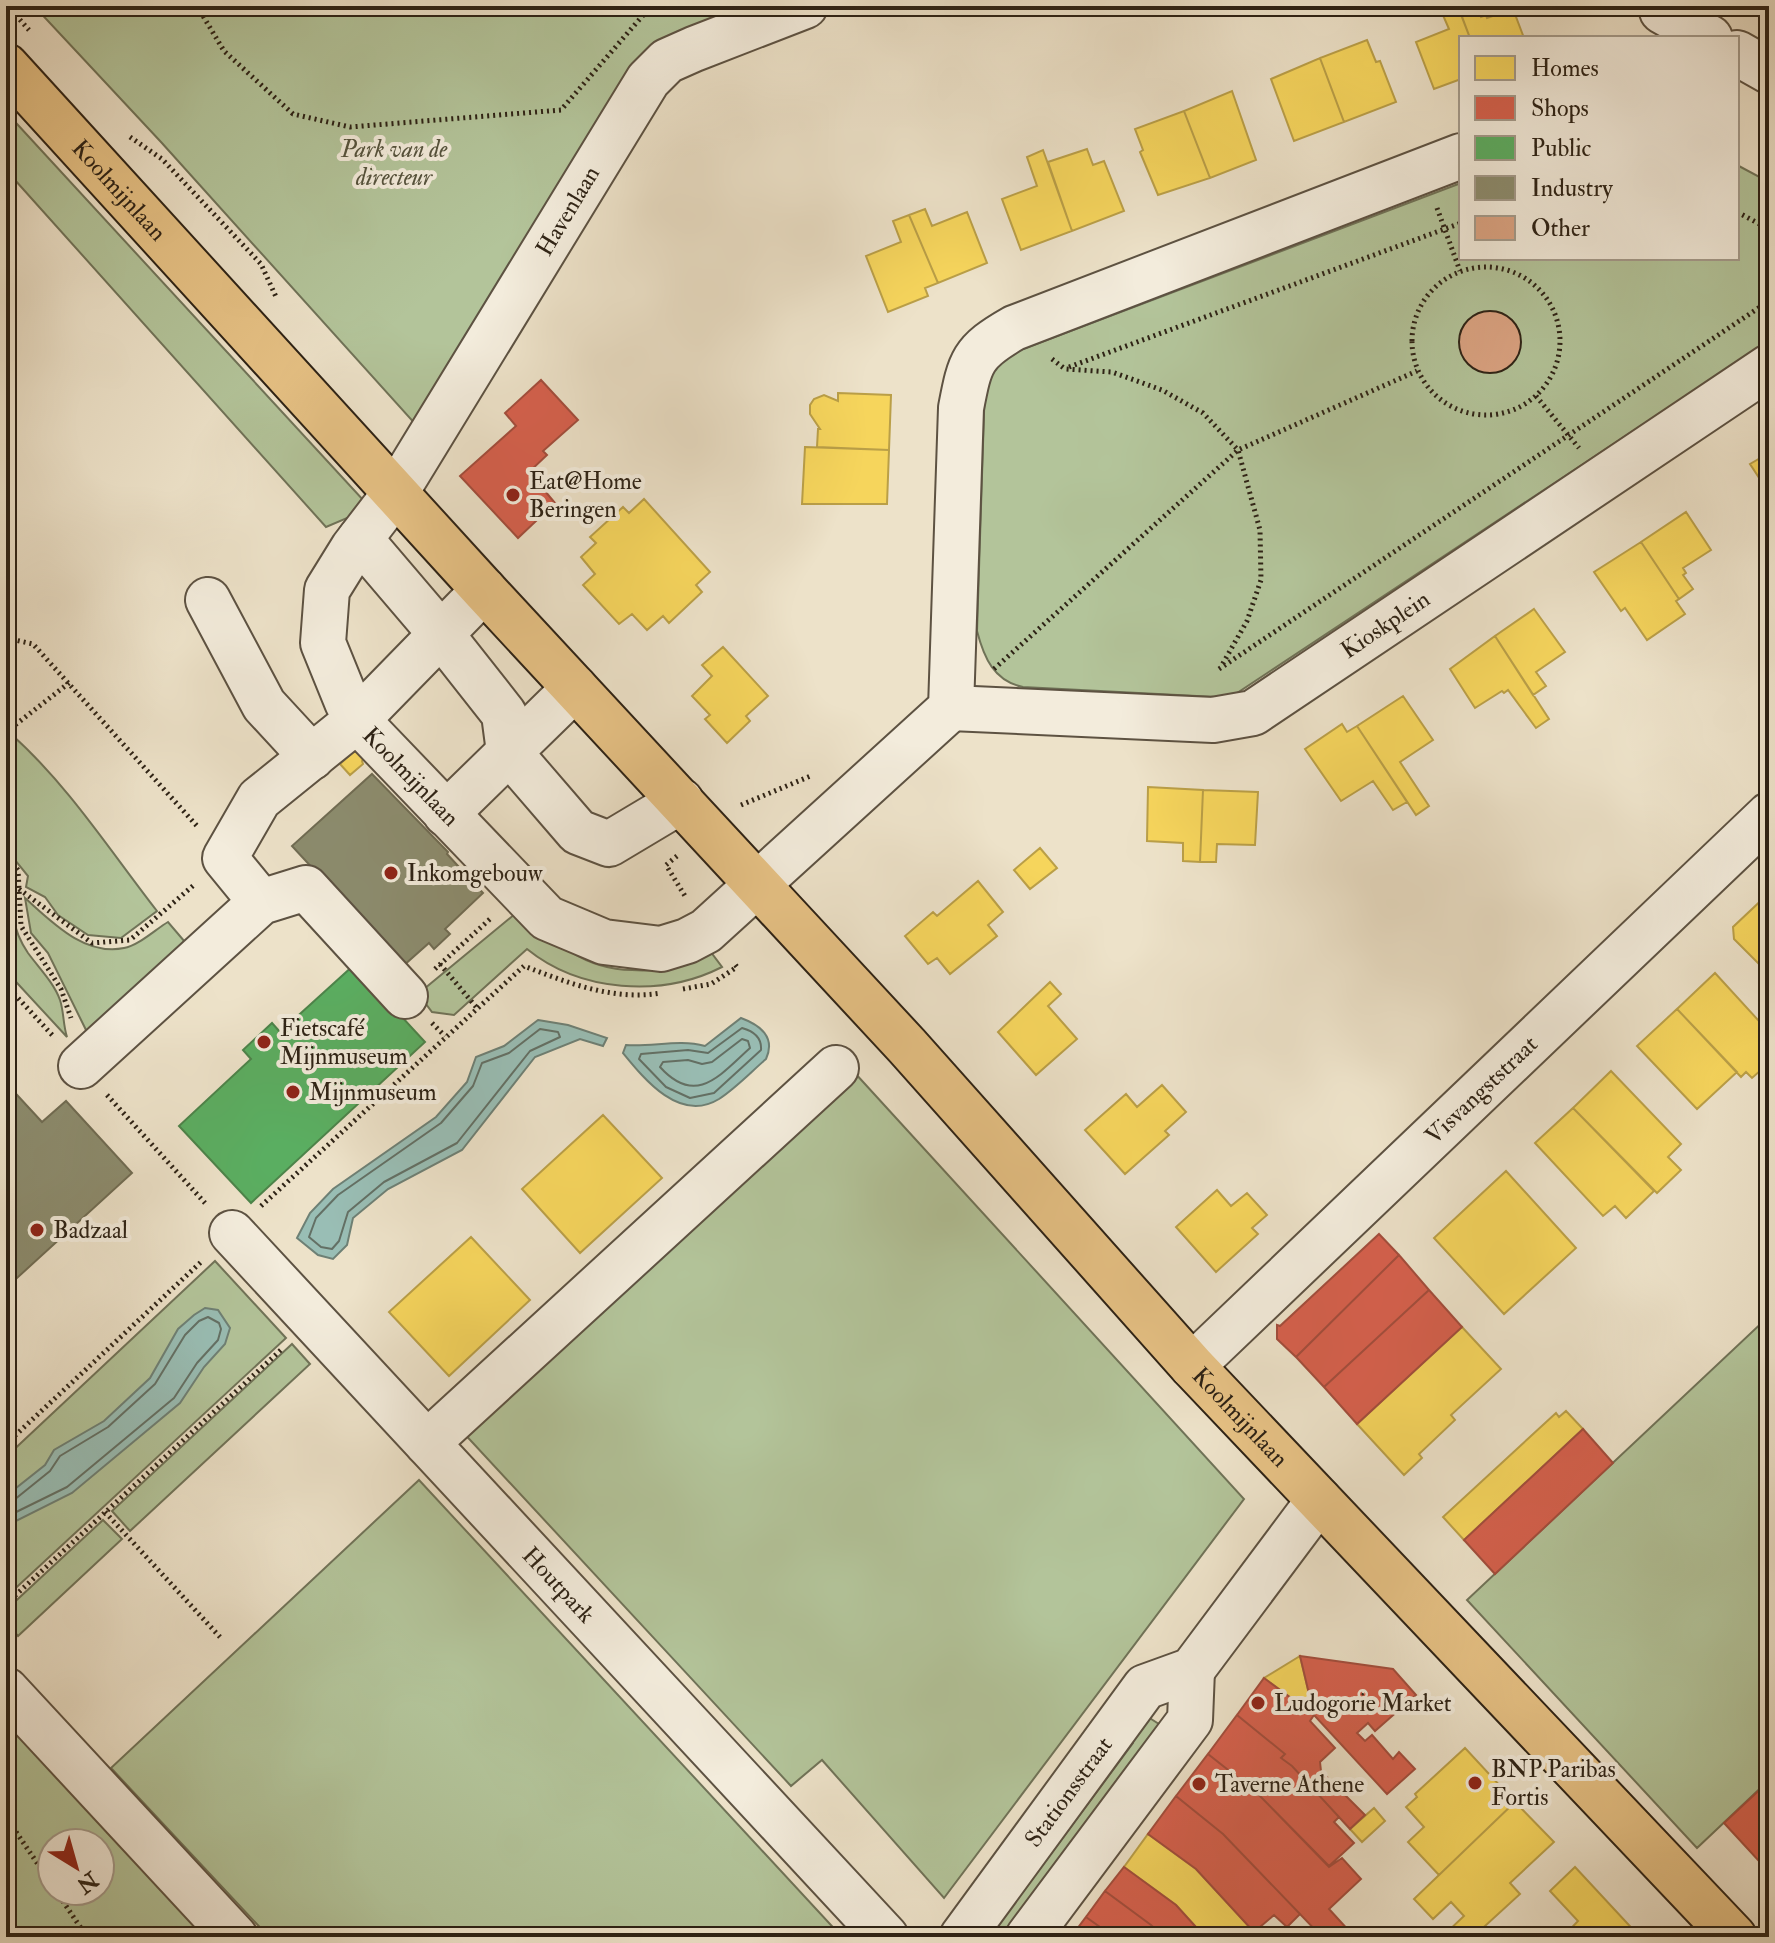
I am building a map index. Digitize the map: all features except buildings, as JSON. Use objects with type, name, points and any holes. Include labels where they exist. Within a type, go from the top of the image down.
[{"type":"main road","name":"Koolmijnlaan","points":[[6,66],[484,590],[927,1068],[1192,1366],[1638,1832],[1734,1937]]},
{"type":"street","name":"Havenlaan","points":[[396,492],[648,80],[667,61],[805,6]]},
{"type":"street","points":[[1657,18],[1705,36]]},
{"type":"street","points":[[1739,54],[1769,71]]},
{"type":"street","points":[[758,885],[951,708],[961,408],[968,371],[987,343],[1014,328],[1459,157]]},
{"type":"street","name":"Kioskplein","points":[[951,708],[1213,720],[1253,713],[1769,367]]},
{"type":"street","name":"Koolmijnlaan","points":[[396,492],[327,590],[323,643],[357,720],[547,918],[604,942],[661,949],[687,941],[706,931],[758,885]]},
{"type":"street","points":[[360,539],[504,714],[509,752],[578,832],[609,844],[694,816]]},
{"type":"street","points":[[261,902],[225,858],[259,799],[357,720],[484,590]]},
{"type":"street","points":[[208,600],[264,705],[312,757]]},
{"type":"street","points":[[446,814],[575,688]]},
{"type":"street","name":"Visvangststraat","points":[[1192,1366],[1769,815]]},
{"type":"street","points":[[81,1066],[261,902],[306,888],[405,996]]},
{"type":"street","points":[[427,1443],[836,1068]]},
{"type":"street","name":"Houtpark","points":[[232,1233],[886,1937]]},
{"type":"street","points":[[1028,1937],[1190,1720],[1192,1670],[1319,1500]]},
{"type":"street","name":"Stationsstraat","points":[[962,1937],[1145,1687],[1192,1670]]},
{"type":"street","points":[[6,1690],[235,1937]]},
{"type":"path","points":[[197,6],[224,51],[293,114],[350,127],[561,110],[651,6]]},
{"type":"path","points":[[127,135],[162,159],[261,264],[283,312]]},
{"type":"path","points":[[1739,213],[1769,229]]},
{"type":"path","points":[[1065,369],[1459,224]]},
{"type":"path","points":[[1445,229],[1460,271]]},
{"type":"path","points":[[1485,267],[1511,270],[1533,283],[1550,302],[1559,326],[1560,352],[1552,376],[1536,396],[1515,410],[1490,416],[1467,413],[1445,403],[1428,388],[1417,371],[1412,344],[1414,321],[1424,300],[1440,283],[1460,271],[1485,267]]},
{"type":"path","points":[[1014,328],[1065,369],[1112,372],[1162,390],[1203,413],[1238,450],[1260,530],[1261,580],[1247,621],[1219,669],[1769,301]]},
{"type":"path","points":[[1018,648],[1238,450],[1417,371]]},
{"type":"path","points":[[1536,396],[1567,434]]},
{"type":"path","points":[[6,638],[33,644],[225,858],[130,940],[92,943],[19,889]]},
{"type":"path","points":[[6,732],[69,683]]},
{"type":"path","points":[[706,931],[666,865],[694,816],[737,806],[826,770]]},
{"type":"path","points":[[6,854],[18,870],[21,926],[61,989],[76,1031],[81,1066]]},
{"type":"path","points":[[405,996],[521,892]]},
{"type":"path","points":[[440,964],[477,1008]]},
{"type":"path","points":[[6,985],[232,1233]]},
{"type":"path","points":[[6,1444],[445,1036]]},
{"type":"path","points":[[6,1604],[313,1320]]},
{"type":"path","points":[[105,1512],[220,1637]]},
{"type":"path","points":[[6,1817],[36,1861]]},
{"type":"path","points":[[67,1907],[87,1937]]},
{"type":"green space","name":"Park van de directeur","points":[[34,6],[757,6],[701,27],[417,426]]},
{"type":"green space","points":[[6,112],[365,502],[352,516],[326,527],[6,170]]},
{"type":"green space","points":[[1739,166],[1769,182],[1769,341],[1234,695],[1216,697],[1023,687],[1005,680],[992,667],[977,631],[985,382],[1002,357],[1459,184],[1459,260],[1739,260]]},
{"type":"green space","points":[[12,735],[52,775],[157,911],[121,938],[88,935],[58,915],[45,897],[26,887],[28,876],[6,849],[6,742]]},
{"type":"green space","points":[[6,865],[9,869],[14,923],[28,953],[57,994],[67,1037],[6,971]]},
{"type":"green space","points":[[25,898],[70,935],[95,947],[129,947],[168,922],[185,942],[87,1032],[48,953],[31,933]]},
{"type":"green space","points":[[521,909],[570,952],[598,965],[632,970],[659,969],[678,963],[707,947],[722,967],[673,983],[622,986],[571,974],[527,949],[454,1015],[432,1012],[423,1000],[424,989]]},
{"type":"green space","points":[[854,1072],[1244,1499],[944,1898],[822,1760],[791,1786],[460,1429]]},
{"type":"green space","points":[[215,1261],[286,1338],[6,1597],[6,1457]]},
{"type":"green space","points":[[1769,1316],[1769,1780],[1697,1848],[1467,1600]]},
{"type":"green space","points":[[292,1344],[310,1364],[130,1531],[112,1511]]},
{"type":"green space","points":[[419,1480],[842,1937],[269,1937],[111,1768]]},
{"type":"green space","points":[[103,1520],[122,1539],[18,1636],[6,1623],[6,1610]]},
{"type":"green space","points":[[6,1714],[111,1827],[36,1827],[36,1907],[116,1907],[116,1832],[214,1937],[6,1937]]},
{"type":"green space","points":[[1148,1717],[1162,1726],[1001,1937],[989,1937],[1133,1743],[1132,1725]]},
{"type":"water","points":[[741,1018],[764,1033],[769,1044],[766,1059],[725,1095],[705,1105],[691,1106],[665,1095],[623,1053],[626,1045],[685,1043],[705,1046]]},
{"type":"water","points":[[538,1020],[568,1025],[607,1038],[603,1046],[580,1039],[535,1057],[462,1150],[388,1189],[353,1218],[347,1245],[333,1259],[318,1255],[297,1238],[310,1213],[333,1189],[436,1117],[467,1082],[476,1057],[504,1046]]},
{"type":"water","points":[[205,1308],[218,1310],[230,1328],[225,1344],[204,1367],[180,1403],[72,1493],[6,1526],[6,1496],[45,1465],[54,1450],[104,1421],[150,1378],[178,1329]]},
{"type":"place","name":"Eat@Home Beringen","points":[[513,495]]},
{"type":"place","name":"Inkomgebouw","points":[[391,873]]},
{"type":"place","name":"Fietscafé Mijnmuseum","points":[[264,1042]]},
{"type":"place","name":"Mijnmuseum","points":[[293,1092]]},
{"type":"place","name":"Badzaal","points":[[37,1230]]},
{"type":"place","name":"Ludogorie Market","points":[[1258,1703]]},
{"type":"place","name":"BNP Paribas Fortis","points":[[1475,1783]]},
{"type":"place","name":"Taverne Athene","points":[[1199,1784]]}]
